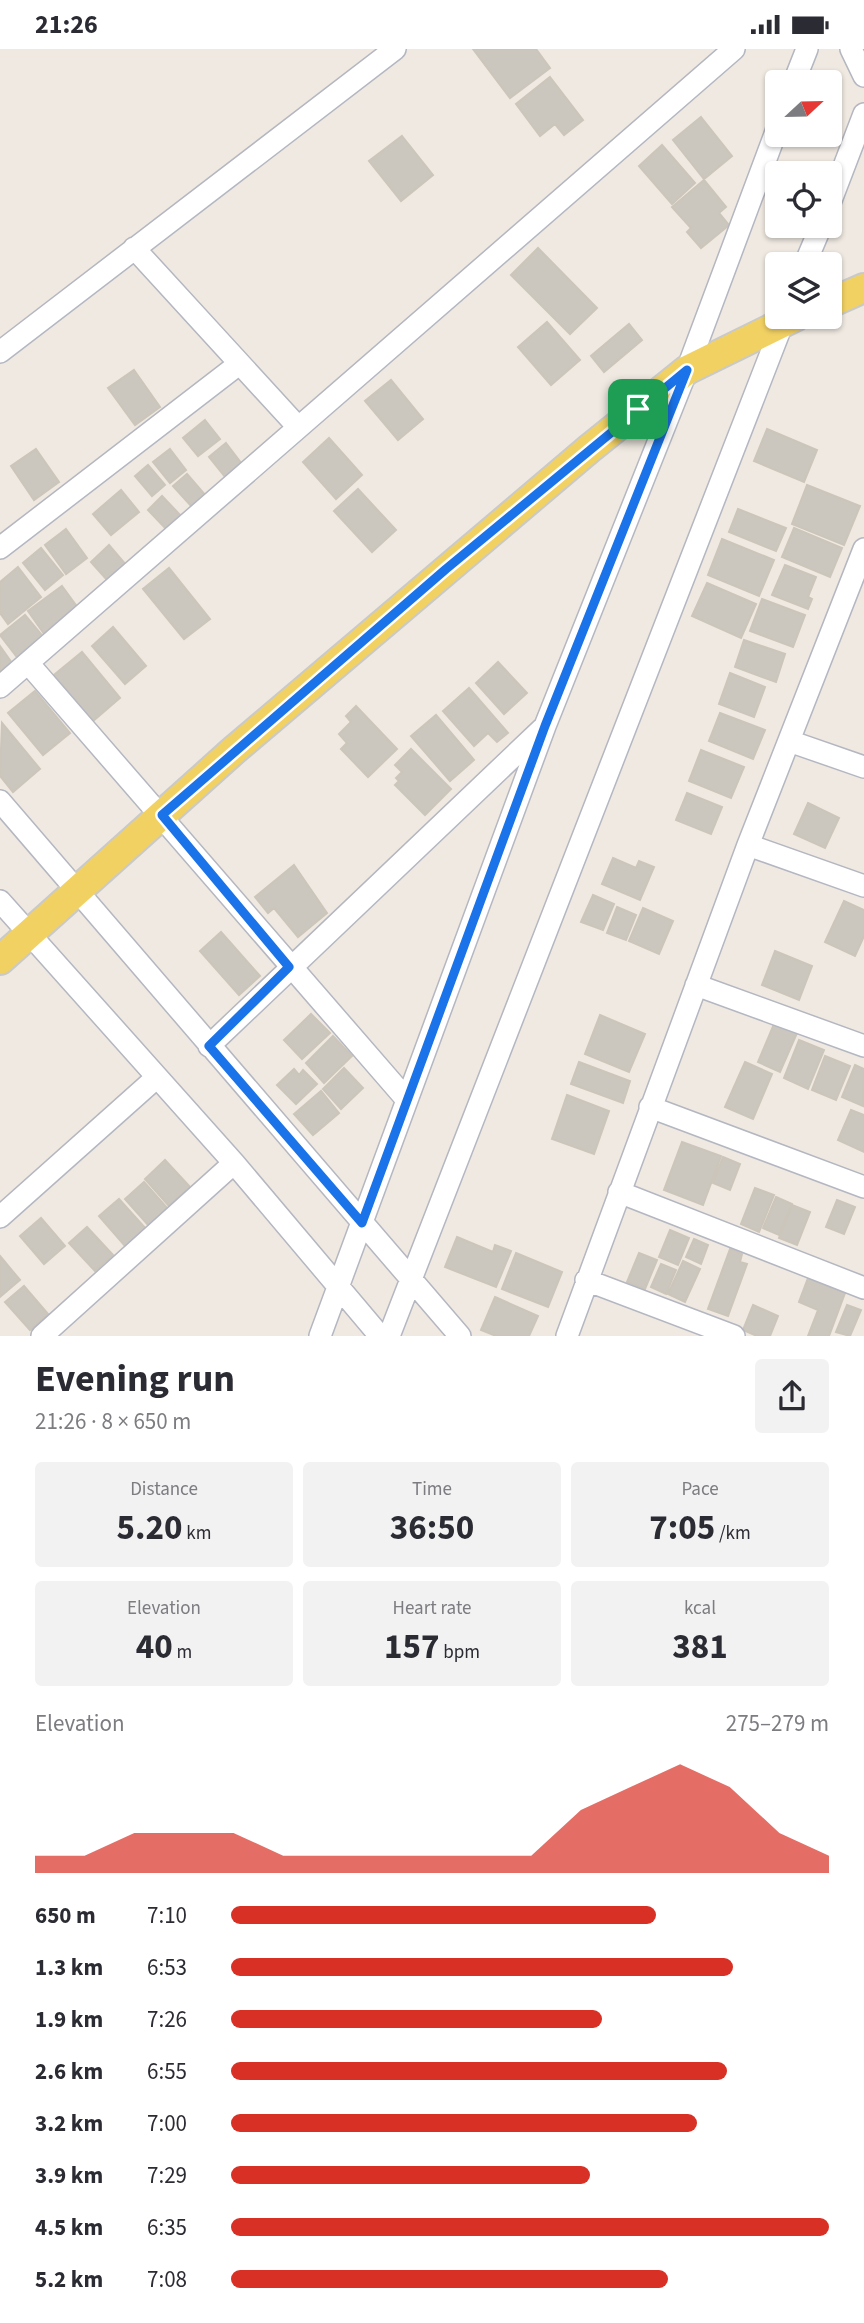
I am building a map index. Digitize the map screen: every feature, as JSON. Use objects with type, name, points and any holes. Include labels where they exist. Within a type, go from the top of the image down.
[{"type":"main road","points":[[842,298],[864,288]]},
{"type":"main road","points":[[0,960],[264,724],[687,370],[767,329]]},
{"type":"street","points":[[0,352],[395,49]]},
{"type":"street","points":[[0,687],[734,49]]},
{"type":"street","points":[[799,70],[807,49]]},
{"type":"street","points":[[850,49],[864,76]]},
{"type":"street","points":[[842,172],[864,114]]},
{"type":"street","points":[[320,1336],[545,726],[687,370],[770,147]]},
{"type":"street","points":[[134,248],[298,427]]},
{"type":"street","points":[[389,1336],[784,329]]},
{"type":"street","points":[[0,548],[239,364]]},
{"type":"street","points":[[567,1336],[748,845],[789,741],[856,599],[864,549]]},
{"type":"street","points":[[28,663],[407,1100]]},
{"type":"street","points":[[209,1046],[545,726]]},
{"type":"street","points":[[789,741],[864,767]]},
{"type":"street","points":[[0,801],[460,1336]]},
{"type":"street","points":[[748,845],[864,886]]},
{"type":"street","points":[[0,901],[234,1163],[380,1336]]},
{"type":"street","points":[[696,985],[864,1046]]},
{"type":"street","points":[[0,1217],[156,1078]]},
{"type":"street","points":[[650,1107],[864,1187]]},
{"type":"street","points":[[42,1336],[234,1163]]},
{"type":"street","points":[[619,1192],[864,1288]]},
{"type":"street","points":[[586,1280],[734,1336]]},
{"type":"building","points":[[473,49],[536,49],[550,68],[510,98]]},
{"type":"building","points":[[550,77],[583,120],[564,135],[555,124],[540,136],[516,104]]},
{"type":"building","points":[[701,117],[732,156],[704,179],[673,140]]},
{"type":"building","points":[[402,136],[433,175],[401,201],[369,161]]},
{"type":"building","points":[[662,145],[695,183],[672,204],[639,166]]},
{"type":"building","points":[[704,180],[726,207],[719,213],[729,225],[701,248],[687,232],[691,228],[672,207]]},
{"type":"building","points":[[538,248],[597,308],[570,334],[511,275]]},
{"type":"building","points":[[547,322],[580,360],[551,385],[518,347]]},
{"type":"building","points":[[629,324],[642,340],[604,372],[591,356]]},
{"type":"building","points":[[134,370],[160,407],[135,425],[108,388]]},
{"type":"building","points":[[391,380],[423,419],[398,440],[365,401]]},
{"type":"building","points":[[205,420],[220,439],[198,456],[183,438]]},
{"type":"building","points":[[767,429],[817,450],[804,482],[754,461]]},
{"type":"building","points":[[329,438],[362,475],[336,499],[303,462]]},
{"type":"building","points":[[226,443],[242,464],[226,478],[209,457]]},
{"type":"building","points":[[36,449],[59,482],[34,500],[11,466]]},
{"type":"building","points":[[170,449],[186,470],[170,483],[153,462]]},
{"type":"building","points":[[148,465],[165,485],[152,496],[135,476]]},
{"type":"building","points":[[187,474],[206,496],[193,508],[173,486]]},
{"type":"building","points":[[807,485],[860,506],[844,545],[792,524]]},
{"type":"building","points":[[358,489],[396,530],[372,552],[334,511]]},
{"type":"building","points":[[121,490],[139,512],[111,535],[93,514]]},
{"type":"building","points":[[162,496],[183,518],[169,532],[148,510]]},
{"type":"building","points":[[738,509],[786,528],[776,551],[729,532]]},
{"type":"building","points":[[794,528],[842,548],[830,577],[782,557]]},
{"type":"building","points":[[66,529],[87,558],[66,574],[45,545]]},
{"type":"building","points":[[722,539],[774,560],[759,596],[708,575]]},
{"type":"building","points":[[109,545],[126,565],[108,581],[91,562]]},
{"type":"building","points":[[41,548],[63,575],[45,590],[23,563]]},
{"type":"building","points":[[785,565],[816,577],[808,597],[812,599],[808,609],[772,595]]},
{"type":"building","points":[[18,567],[41,597],[8,624],[0,613],[0,582]]},
{"type":"building","points":[[169,568],[210,619],[184,639],[143,589]]},
{"type":"building","points":[[707,583],[756,604],[741,638],[692,616]]},
{"type":"building","points":[[62,586],[81,612],[47,638],[28,611]]},
{"type":"building","points":[[762,599],[805,615],[793,647],[750,631]]},
{"type":"building","points":[[25,615],[46,640],[20,661],[0,635]]},
{"type":"building","points":[[113,627],[146,666],[125,684],[92,646]]},
{"type":"building","points":[[744,640],[785,654],[776,682],[735,667]]},
{"type":"building","points":[[0,646],[12,663],[0,672]]},
{"type":"building","points":[[82,652],[120,698],[93,721],[54,675]]},
{"type":"building","points":[[498,662],[527,693],[504,714],[476,683]]},
{"type":"building","points":[[730,673],[765,687],[754,717],[719,704]]},
{"type":"building","points":[[469,688],[508,733],[497,742],[488,733],[474,746],[443,711]]},
{"type":"building","points":[[35,691],[70,733],[43,755],[8,713]]},
{"type":"building","points":[[356,706],[397,749],[368,777],[341,749],[347,743],[339,734],[351,722],[346,716]]},
{"type":"building","points":[[720,713],[765,730],[753,759],[709,741]]},
{"type":"building","points":[[436,715],[474,760],[450,781],[411,736]]},
{"type":"building","points":[[2,723],[40,769],[13,792],[0,776]]},
{"type":"building","points":[[411,749],[451,789],[425,815],[395,785],[399,781],[396,778],[402,772],[395,765]]},
{"type":"building","points":[[701,750],[744,767],[731,798],[689,781]]},
{"type":"building","points":[[687,793],[722,807],[711,834],[676,820]]},
{"type":"building","points":[[808,803],[839,818],[825,848],[794,834]]},
{"type":"building","points":[[613,858],[636,868],[639,861],[654,867],[640,900],[602,884]]},
{"type":"building","points":[[294,865],[327,913],[298,937],[274,908],[268,913],[255,897]]},
{"type":"building","points":[[593,895],[614,904],[603,930],[581,922]]},
{"type":"building","points":[[844,901],[864,910],[864,936],[855,956],[825,942]]},
{"type":"building","points":[[617,907],[636,915],[626,940],[607,933]]},
{"type":"building","points":[[643,908],[673,921],[659,954],[629,941]]},
{"type":"building","points":[[221,932],[260,976],[239,995],[200,951]]},
{"type":"building","points":[[775,951],[812,966],[799,1000],[762,985]]},
{"type":"building","points":[[311,1014],[330,1033],[302,1059],[284,1040]]},
{"type":"building","points":[[600,1015],[645,1034],[629,1072],[585,1054]]},
{"type":"building","points":[[774,1024],[797,1033],[780,1072],[758,1062]]},
{"type":"building","points":[[333,1036],[352,1056],[324,1083],[306,1063]]},
{"type":"building","points":[[799,1040],[824,1050],[808,1089],[784,1078]]},
{"type":"building","points":[[825,1056],[850,1066],[836,1100],[812,1090]]},
{"type":"building","points":[[579,1062],[630,1081],[623,1103],[571,1084]]},
{"type":"building","points":[[745,1062],[772,1074],[753,1119],[725,1107]]},
{"type":"building","points":[[855,1065],[864,1069],[863,1106],[842,1097]]},
{"type":"building","points":[[344,1068],[363,1088],[341,1109],[323,1089]]},
{"type":"building","points":[[294,1069],[299,1075],[303,1070],[317,1084],[296,1104],[277,1085]]},
{"type":"building","points":[[321,1091],[339,1113],[313,1135],[294,1114]]},
{"type":"building","points":[[567,1095],[609,1111],[594,1154],[552,1139]]},
{"type":"building","points":[[851,1110],[864,1115],[864,1152],[838,1140]]},
{"type":"building","points":[[682,1142],[721,1156],[703,1205],[664,1190]]},
{"type":"building","points":[[723,1157],[740,1164],[730,1190],[713,1183]]},
{"type":"building","points":[[165,1160],[190,1187],[169,1206],[145,1179]]},
{"type":"building","points":[[144,1182],[168,1209],[149,1226],[125,1199]]},
{"type":"building","points":[[755,1188],[774,1195],[759,1232],[741,1224]]},
{"type":"building","points":[[776,1197],[792,1204],[779,1235],[763,1228]]},
{"type":"building","points":[[119,1199],[146,1229],[126,1247],[99,1216]]},
{"type":"building","points":[[837,1200],[855,1207],[844,1234],[826,1227]]},
{"type":"building","points":[[792,1205],[810,1212],[797,1245],[779,1238]]},
{"type":"building","points":[[41,1218],[65,1246],[44,1264],[20,1236]]},
{"type":"building","points":[[87,1227],[113,1255],[95,1271],[69,1243]]},
{"type":"building","points":[[670,1230],[689,1238],[678,1265],[659,1257]]},
{"type":"building","points":[[457,1237],[493,1252],[495,1245],[511,1251],[496,1287],[445,1267]]},
{"type":"building","points":[[694,1239],[708,1245],[701,1264],[686,1257]]},
{"type":"building","points":[[730,1249],[742,1254],[740,1262],[747,1264],[728,1316],[708,1309]]},
{"type":"building","points":[[516,1253],[562,1272],[548,1307],[502,1289]]},
{"type":"building","points":[[639,1253],[657,1260],[645,1289],[627,1282]]},
{"type":"building","points":[[0,1256],[20,1280],[0,1297]]},
{"type":"building","points":[[683,1261],[700,1269],[685,1302],[668,1294]]},
{"type":"building","points":[[661,1264],[676,1270],[666,1294],[651,1287]]},
{"type":"building","points":[[808,1278],[845,1293],[829,1336],[808,1336],[818,1310],[799,1302]]},
{"type":"building","points":[[24,1286],[48,1314],[30,1330],[5,1302]]},
{"type":"building","points":[[495,1297],[538,1316],[529,1336],[496,1336],[481,1330]]},
{"type":"building","points":[[753,1305],[778,1316],[770,1336],[757,1336],[743,1330]]},
{"type":"building","points":[[847,1305],[861,1310],[850,1336],[836,1332]]},
{"type":"route","points":[[687,370],[545,726],[362,1223],[209,1046],[289,967],[162,815],[233,751],[638,409],[687,370]]}]
